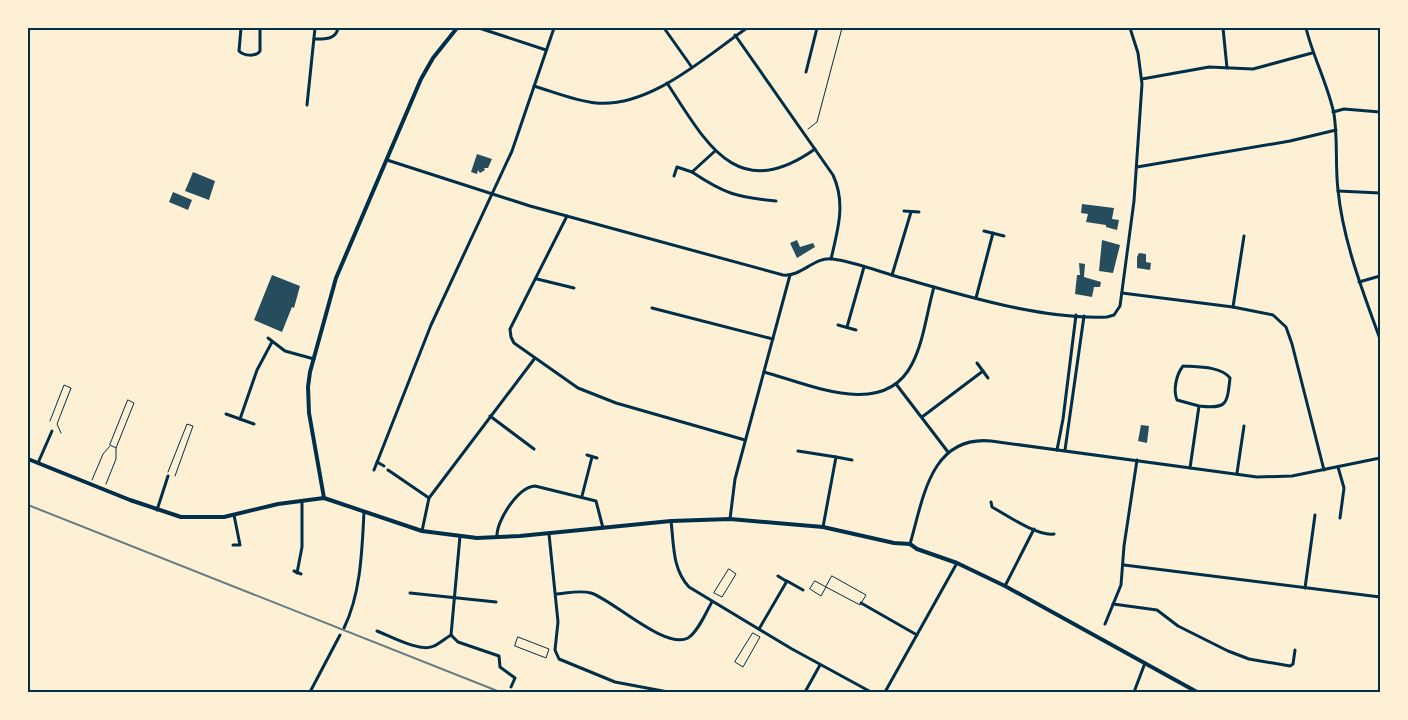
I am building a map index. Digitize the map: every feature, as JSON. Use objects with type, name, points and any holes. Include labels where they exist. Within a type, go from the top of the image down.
[{"type":"street","points":[[241,28],[238,44],[240,52],[252,55],[258,54],[260,28]]},
{"type":"street","points":[[307,105],[315,28]]},
{"type":"street","points":[[314,39],[332,37],[338,28]]},
{"type":"street","points":[[324,498],[308,401],[314,359],[336,278],[427,67],[457,28]]},
{"type":"street","points":[[479,28],[546,50]]},
{"type":"street","points":[[374,470],[431,325],[512,151],[554,28]]},
{"type":"street","points":[[664,28],[691,66]]},
{"type":"street","points":[[534,86],[586,101],[608,103],[642,96],[668,82],[746,28]]},
{"type":"street","points":[[806,72],[817,28]]},
{"type":"street","points":[[386,160],[567,216],[790,275],[822,259],[832,259],[976,298],[1040,311],[1107,317],[1114,315],[1120,306],[1137,167],[1142,79],[1130,28]]},
{"type":"street","points":[[1223,28],[1227,68]]},
{"type":"street","points":[[1306,28],[1312,53],[1333,112],[1336,130],[1338,191],[1360,282],[1380,339]]},
{"type":"street","points":[[735,35],[833,175],[841,198],[841,218],[832,259]]},
{"type":"street","points":[[1142,79],[1203,68],[1253,69],[1312,53]]},
{"type":"street","points":[[668,82],[707,143],[729,162],[745,168],[761,170],[787,166],[815,149]]},
{"type":"street","points":[[1333,112],[1344,109],[1380,112]]},
{"type":"street","points":[[1137,167],[1290,141],[1336,130]]},
{"type":"street","points":[[692,172],[715,151]]},
{"type":"street","points":[[674,176],[677,167],[692,172],[714,186],[737,197],[776,201]]},
{"type":"street","points":[[1338,191],[1380,193]]},
{"type":"street","points":[[904,211],[919,212]]},
{"type":"street","points":[[892,275],[911,212]]},
{"type":"street","points":[[567,216],[510,333],[514,343],[578,388],[616,403],[746,440]]},
{"type":"street","points":[[984,231],[1004,236]]},
{"type":"street","points":[[976,298],[994,233]]},
{"type":"street","points":[[1233,307],[1244,236]]},
{"type":"street","points":[[847,327],[864,267]]},
{"type":"street","points":[[730,519],[734,485],[790,275]]},
{"type":"street","points":[[1360,282],[1380,276]]},
{"type":"street","points":[[537,279],[574,288]]},
{"type":"street","points":[[764,372],[851,396],[868,396],[883,391],[896,384],[913,362],[934,287]]},
{"type":"street","points":[[1122,293],[1233,307],[1273,315],[1286,327],[1324,470]]},
{"type":"street","points":[[652,308],[773,339]]},
{"type":"street","points":[[1057,450],[1063,419],[1076,315]]},
{"type":"street","points":[[1066,450],[1084,316]]},
{"type":"street","points":[[838,325],[856,330]]},
{"type":"street","points":[[268,338],[285,350],[314,359]]},
{"type":"street","points":[[240,419],[257,370],[272,342]]},
{"type":"street","points":[[422,532],[429,498],[535,358]]},
{"type":"street","points":[[977,363],[988,378]]},
{"type":"street","points":[[1183,366],[1219,370],[1226,373],[1230,378],[1227,401],[1224,405],[1220,407],[1199,406],[1177,400],[1174,394],[1177,376],[1183,366]]},
{"type":"street","points":[[922,417],[983,371]]},
{"type":"street","points":[[896,384],[948,452]]},
{"type":"street","points":[[1190,468],[1199,406]]},
{"type":"street","points":[[226,414],[254,424]]},
{"type":"street","points":[[490,416],[534,449]]},
{"type":"street","points":[[1237,473],[1244,426]]},
{"type":"street","points":[[38,463],[52,431]]},
{"type":"street","points":[[910,544],[932,472],[948,452],[962,444],[981,440],[1190,468],[1275,477],[1324,470],[1380,458]]},
{"type":"street","points":[[798,450],[852,460]]},
{"type":"street","points":[[587,455],[597,458]]},
{"type":"street","points":[[582,496],[592,457]]},
{"type":"street","points":[[823,527],[836,457]]},
{"type":"street","points":[[28,459],[157,510],[181,517],[197,518],[234,515],[278,504],[324,498],[422,532],[460,536],[497,538],[671,521],[730,519],[823,527],[894,543],[910,544],[917,549],[957,564],[1005,586],[1197,692]]},
{"type":"street","points":[[1105,624],[1121,585],[1137,460]]},
{"type":"street","points":[[376,462],[384,466]]},
{"type":"street","points":[[1338,467],[1344,488],[1340,518]]},
{"type":"street","points":[[388,470],[429,498]]},
{"type":"street","points":[[157,510],[168,476]]},
{"type":"street","points":[[497,538],[498,524],[527,486],[582,496],[596,501],[603,528]]},
{"type":"street","points":[[297,573],[302,547],[302,501]]},
{"type":"street","points":[[991,502],[992,507],[1034,529],[1049,535],[1054,534]]},
{"type":"street","points":[[344,628],[350,614],[360,568],[364,512]]},
{"type":"street","points":[[233,545],[240,545],[234,515]]},
{"type":"street","points":[[1305,588],[1315,515]]},
{"type":"street","points":[[671,521],[675,559],[682,580],[712,602],[820,665],[871,692]]},
{"type":"street","points":[[1005,586],[1034,529]]},
{"type":"street","points":[[549,534],[558,631],[555,650],[559,659],[615,682],[668,692]]},
{"type":"street","points":[[377,631],[411,645],[426,647],[433,647],[450,635],[460,536]]},
{"type":"street","points":[[885,692],[957,564]]},
{"type":"street","points":[[1124,565],[1380,597]]},
{"type":"street","points":[[778,576],[803,590]]},
{"type":"street","points":[[759,629],[787,581]]},
{"type":"street","points":[[410,593],[496,602]]},
{"type":"street","points":[[556,594],[591,593],[605,599],[643,626],[672,638],[682,639],[688,638],[694,632],[712,602]]},
{"type":"street","points":[[861,603],[917,635]]},
{"type":"street","points":[[1113,604],[1157,610],[1178,626],[1249,659],[1290,666],[1293,664],[1295,650]]},
{"type":"street","points":[[310,692],[340,635]]},
{"type":"street","points":[[450,635],[458,642],[499,656],[500,667],[515,678],[511,687]]},
{"type":"street","points":[[1134,692],[1145,663]]},
{"type":"street","points":[[805,692],[820,665]]},
{"type":"path","points":[[803,132],[817,122],[842,28]]},
{"type":"path","points":[[50,421],[64,385],[71,388],[57,424],[61,433]]},
{"type":"path","points":[[91,484],[103,454],[110,445],[128,400],[134,403],[116,448],[116,459],[104,489]]},
{"type":"path","points":[[118,424],[125,426]]},
{"type":"path","points":[[168,476],[187,424],[193,426],[176,476]]},
{"type":"path","points":[[110,445],[116,448]]},
{"type":"path","points":[[177,447],[184,450]]},
{"type":"path","points":[[729,569],[736,574],[722,597],[714,593],[729,569]]},
{"type":"path","points":[[826,587],[821,596],[810,589],[814,581],[826,587],[860,605],[866,594],[832,576],[826,587]]},
{"type":"path","points":[[753,633],[760,637],[743,667],[735,662],[753,633]]},
{"type":"path","points":[[518,637],[549,649],[546,658],[515,646],[518,637]]},
{"type":"building","points":[[477,154],[492,159],[488,168],[484,168],[485,170],[480,173],[478,170],[477,174],[471,172]]},
{"type":"building","points":[[193,172],[215,181],[209,200],[185,191]]},
{"type":"building","points":[[173,192],[192,200],[188,210],[169,202]]},
{"type":"building","points":[[1082,204],[1114,208],[1112,219],[1119,220],[1117,230],[1106,227],[1106,225],[1086,222],[1088,214],[1081,213]]},
{"type":"building","points":[[797,240],[800,247],[813,243],[815,247],[797,258],[790,243]]},
{"type":"building","points":[[1102,240],[1120,245],[1113,273],[1099,271]]},
{"type":"building","points":[[1139,253],[1146,254],[1146,262],[1151,263],[1150,270],[1137,268]]},
{"type":"building","points":[[1079,263],[1085,264],[1084,277],[1101,282],[1100,287],[1094,287],[1092,297],[1075,294],[1077,275],[1080,275]]},
{"type":"building","points":[[272,275],[300,286],[294,308],[292,307],[282,332],[254,320]]},
{"type":"building","points":[[1141,425],[1149,426],[1147,443],[1138,441]]},
{"type":"railway","points":[[28,505],[500,692]]}]
